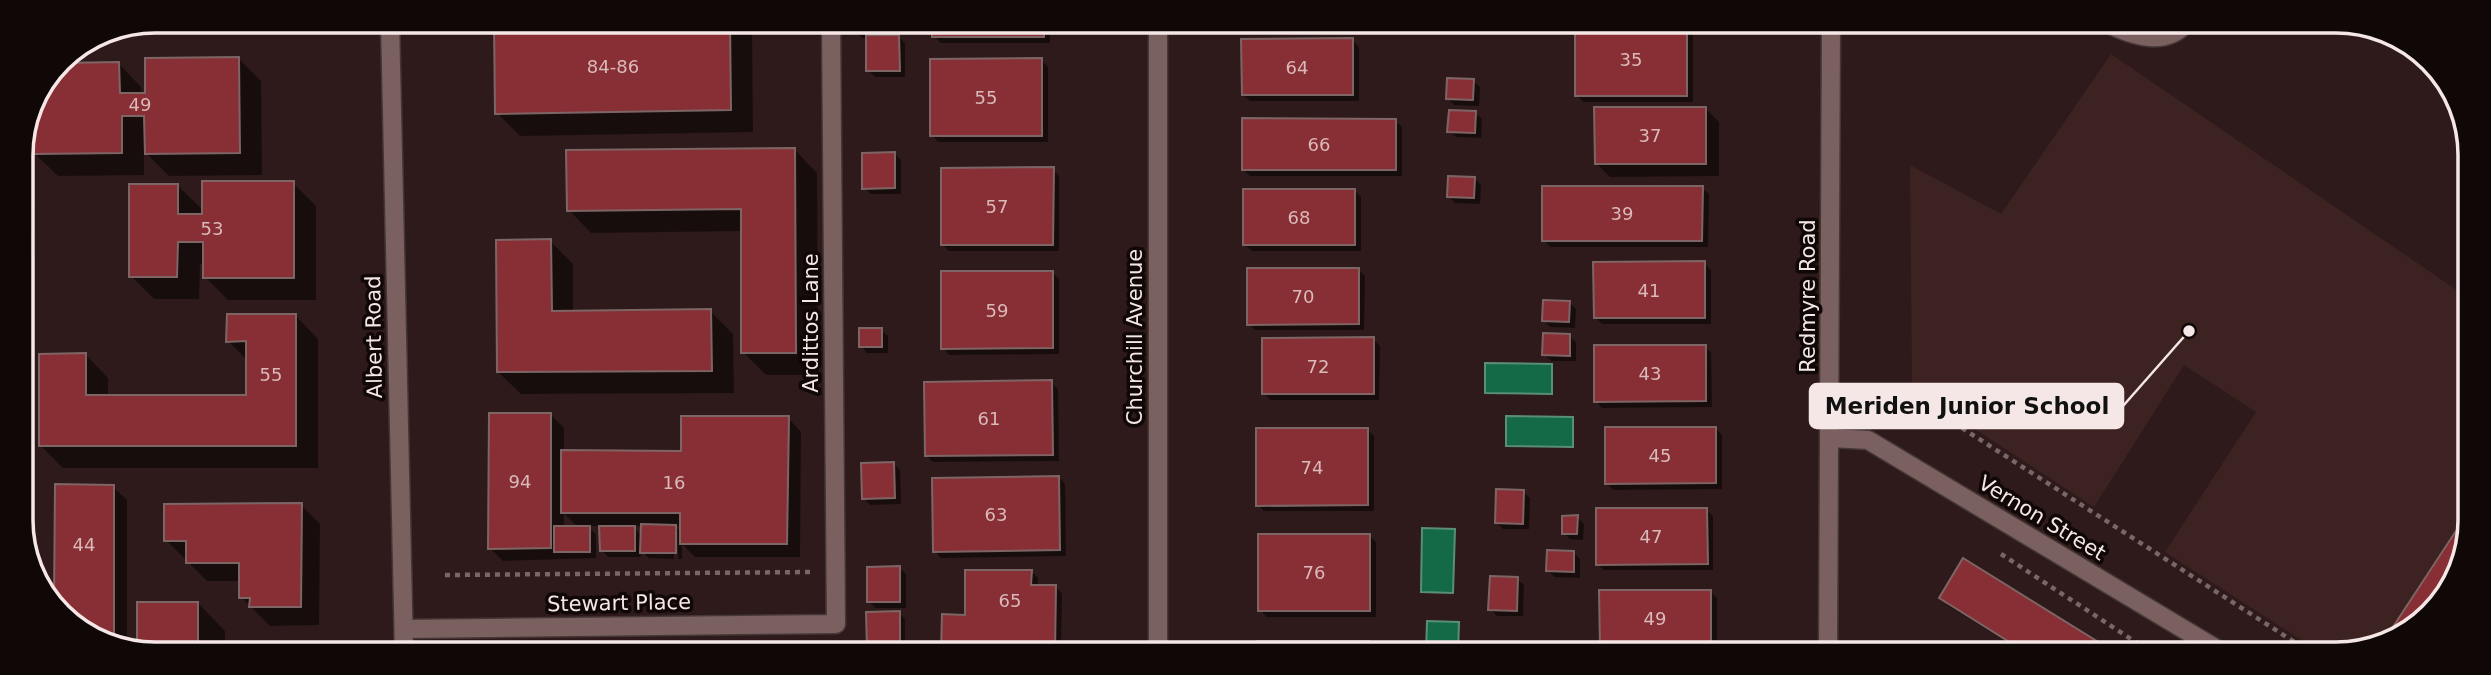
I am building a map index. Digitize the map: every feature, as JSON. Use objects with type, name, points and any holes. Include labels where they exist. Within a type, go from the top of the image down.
[{"type":"street","name":"Albert Road","points":[[390,33],[404,642]]},
{"type":"street","name":"Ardittos Lane","points":[[831,33],[836,624]]},
{"type":"street","name":"Churchill Avenue","points":[[1158,33],[1158,642]]},
{"type":"street","name":"Redmyre Road","points":[[1828,641],[1831,33]]},
{"type":"street","points":[[2127,33],[2157,38],[2174,33]]},
{"type":"street","name":"Vernon Street","points":[[1831,438],[1868,440],[2203,641]]},
{"type":"street","name":"Stewart Place","points":[[404,629],[836,624]]},
{"type":"path","points":[[1903,390],[2293,641]]},
{"type":"path","points":[[1994,550],[2136,641]]},
{"type":"path","points":[[445,575],[819,572]]},
{"type":"shaded area","points":[[2111,54],[2458,291],[2457,526],[2393,627],[2368,638],[2303,641],[2165,552],[2256,412],[2184,365],[2094,507],[1912,388],[1910,165],[2001,214]]},
{"type":"shaded area","points":[[1485,363],[1552,364],[1552,394],[1485,393]]},
{"type":"shaded area","points":[[1506,416],[1573,417],[1573,447],[1506,446]]},
{"type":"shaded area","points":[[1422,528],[1455,529],[1453,593],[1421,592]]},
{"type":"shaded area","points":[[1427,621],[1459,622],[1458,641],[1426,641]]},
{"type":"building","points":[[494,33],[730,33],[731,110],[495,114]]},
{"type":"building","points":[[932,33],[1044,33],[1044,37],[932,37]]},
{"type":"building","points":[[1575,33],[1687,33],[1687,96],[1575,96]]},
{"type":"building","points":[[866,35],[899,35],[900,71],[866,71]]},
{"type":"building","points":[[1353,38],[1353,95],[1242,95],[1241,39]]},
{"type":"building","points":[[239,57],[240,153],[145,154],[144,116],[122,116],[122,153],[34,154],[37,123],[46,101],[58,81],[75,63],[119,62],[120,93],[145,93],[145,58]]},
{"type":"building","points":[[1042,58],[1042,136],[930,136],[930,59]]},
{"type":"building","points":[[1447,78],[1474,79],[1473,100],[1446,99]]},
{"type":"building","points":[[1594,107],[1706,107],[1706,164],[1595,164]]},
{"type":"building","points":[[1449,110],[1476,111],[1475,133],[1447,132]]},
{"type":"building","points":[[1242,118],[1396,119],[1396,170],[1242,170]]},
{"type":"building","points":[[795,148],[796,353],[741,353],[741,209],[567,211],[566,150]]},
{"type":"building","points":[[895,152],[895,188],[862,189],[862,153]]},
{"type":"building","points":[[1054,167],[1053,245],[941,245],[941,168]]},
{"type":"building","points":[[1448,176],[1475,177],[1474,198],[1447,197]]},
{"type":"building","points":[[202,181],[294,181],[294,278],[203,278],[203,242],[178,242],[177,277],[129,277],[129,184],[178,184],[178,214],[202,214]]},
{"type":"building","points":[[1542,186],[1703,186],[1702,241],[1542,241]]},
{"type":"building","points":[[1243,189],[1355,189],[1355,245],[1243,245]]},
{"type":"building","points":[[551,239],[552,311],[711,309],[712,371],[497,372],[496,240]]},
{"type":"building","points":[[1705,261],[1705,318],[1594,318],[1593,262]]},
{"type":"building","points":[[1247,268],[1359,268],[1359,324],[1247,325]]},
{"type":"building","points":[[941,271],[1053,271],[1053,348],[941,349]]},
{"type":"building","points":[[1543,300],[1570,301],[1569,322],[1542,321]]},
{"type":"building","points":[[227,314],[296,314],[296,446],[39,446],[39,354],[86,353],[86,395],[246,395],[246,341],[226,342]]},
{"type":"building","points":[[859,328],[882,328],[882,347],[859,347]]},
{"type":"building","points":[[1543,333],[1570,334],[1570,356],[1542,355]]},
{"type":"building","points":[[1374,337],[1374,394],[1262,394],[1262,338]]},
{"type":"building","points":[[1594,345],[1706,345],[1706,401],[1594,402]]},
{"type":"building","points":[[1052,380],[1053,455],[925,456],[924,382]]},
{"type":"building","points":[[489,413],[551,413],[551,548],[488,549]]},
{"type":"building","points":[[681,416],[789,416],[787,544],[680,544],[680,513],[561,513],[561,450],[681,451]]},
{"type":"building","points":[[1605,427],[1716,427],[1716,483],[1605,484]]},
{"type":"building","points":[[1256,428],[1368,428],[1368,505],[1256,506]]},
{"type":"building","points":[[894,462],[895,498],[862,499],[861,463]]},
{"type":"building","points":[[1059,476],[1060,550],[933,552],[932,478]]},
{"type":"building","points":[[55,484],[114,485],[114,634],[81,617],[54,588]]},
{"type":"building","points":[[1496,489],[1524,490],[1523,524],[1495,523]]},
{"type":"building","points":[[302,503],[301,607],[249,607],[250,598],[239,598],[239,563],[186,563],[186,541],[164,541],[164,504]]},
{"type":"building","points":[[1596,508],[1707,508],[1708,564],[1596,565]]},
{"type":"building","points":[[1578,515],[1577,534],[1562,534],[1562,516]]},
{"type":"building","points":[[641,524],[676,525],[676,553],[640,553]]},
{"type":"building","points":[[554,526],[590,526],[590,552],[554,552]]},
{"type":"building","points":[[599,526],[635,526],[635,551],[600,551]]},
{"type":"building","points":[[2457,530],[2451,559],[2441,581],[2416,612],[2393,627]]},
{"type":"building","points":[[1258,534],[1370,534],[1370,611],[1258,611]]},
{"type":"building","points":[[1547,550],[1574,551],[1574,572],[1546,571]]},
{"type":"building","points":[[1963,558],[2097,641],[2008,641],[1939,598]]},
{"type":"building","points":[[900,566],[900,602],[867,602],[867,567]]},
{"type":"building","points":[[965,570],[1032,570],[1031,585],[1056,585],[1055,642],[941,642],[942,614],[965,615]]},
{"type":"building","points":[[1490,576],[1518,577],[1517,611],[1488,610]]},
{"type":"building","points":[[1599,590],[1711,590],[1711,641],[1600,641]]},
{"type":"building","points":[[137,602],[198,602],[198,642],[137,640]]},
{"type":"building","points":[[900,611],[900,642],[867,642],[866,612]]},
{"type":"building","points":[[1257,641],[1369,641],[1369,641]]},
{"type":"place","name":"Meriden Junior School","points":[[2189,331]]}]
